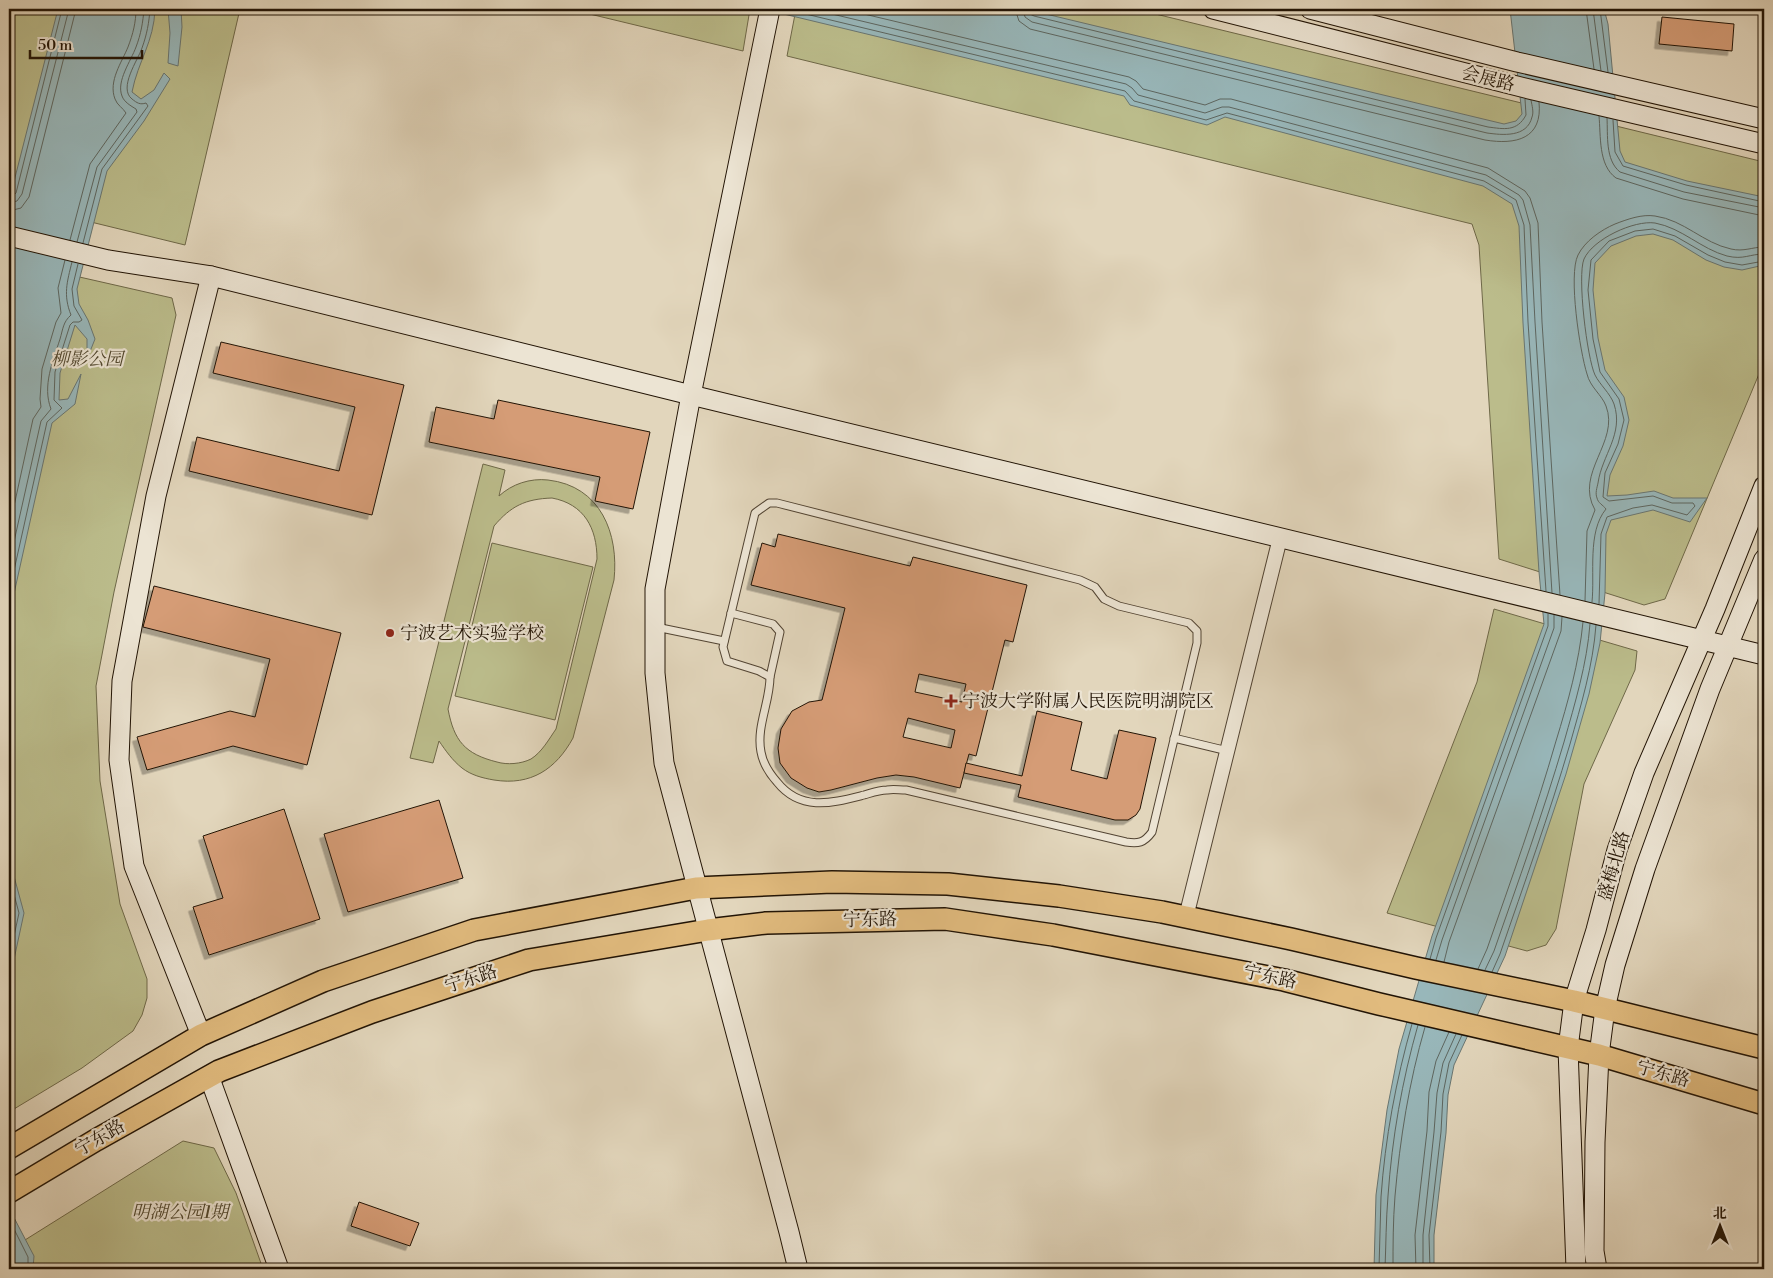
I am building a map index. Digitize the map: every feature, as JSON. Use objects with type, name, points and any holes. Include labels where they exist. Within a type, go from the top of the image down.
[{"type":"main road","name":"宁东路","points":[[9,1148],[84,1102],[201,1035],[322,981],[474,930],[696,888],[832,882],[948,884],[1059,896],[1186,917],[1416,968],[1574,1000],[1764,1048]]},
{"type":"main road","name":"宁东路","points":[[9,1192],[96,1140],[219,1071],[372,1012],[529,960],[708,930],[766,923],[945,919],[1053,935],[1154,953],[1284,980],[1599,1055],[1764,1104]]},
{"type":"street","points":[[770,9],[691,395],[655,590],[655,673],[664,763],[798,1269]]},
{"type":"street","name":"会展路","points":[[1213,9],[1622,112],[1764,144]]},
{"type":"street","name":"会展路","points":[[1310,9],[1517,62],[1764,118]]},
{"type":"street","points":[[9,236],[108,260],[210,276],[691,395],[1764,655]]},
{"type":"street","points":[[201,1035],[134,866],[119,760],[122,681],[156,496],[210,276]]},
{"type":"street","name":"盛梅北路","points":[[1576,1269],[1568,1048],[1574,1000],[1596,930],[1617,850],[1644,772],[1764,486]]},
{"type":"street","points":[[1186,917],[1280,538]]},
{"type":"street","name":"盛梅北路","points":[[1597,1269],[1594,1241],[1595,1142],[1599,1055],[1605,1009],[1615,965],[1645,869],[1710,689],[1764,560]]},
{"type":"street","points":[[210,1076],[279,1269]]},
{"type":"lane","points":[[731,613],[773,624],[780,632],[770,677],[770,689],[761,722],[761,752],[769,772],[783,791],[796,799],[813,803],[840,801],[886,790],[906,790],[1137,844],[1146,840],[1152,832],[1197,643],[1197,631],[1189,623],[1119,606],[1104,599],[1094,587],[1080,580],[777,503],[769,503],[755,513],[722,647],[727,661],[759,670],[770,677]]},
{"type":"lane","points":[[655,627],[724,641]]},
{"type":"lane","points":[[1174,738],[1228,751]]},
{"type":"green space","points":[[9,9],[240,9],[185,245],[9,202]]},
{"type":"green space","points":[[569,9],[750,9],[743,51]]},
{"type":"green space","points":[[796,9],[1135,9],[1764,162],[1764,362],[1665,599],[1644,605],[1499,559],[1479,245],[1472,224],[787,56]]},
{"type":"green space","name":"柳影公园","points":[[9,261],[172,298],[176,315],[114,592],[96,686],[100,781],[120,904],[147,979],[147,998],[142,1015],[133,1031],[82,1068],[9,1112]]},
{"type":"green space","points":[[483,464],[505,470],[499,496],[515,485],[535,480],[548,480],[566,484],[581,492],[593,502],[603,515],[613,546],[615,563],[614,580],[573,738],[566,749],[559,758],[541,773],[531,778],[507,781],[485,778],[465,770],[452,759],[439,741],[433,763],[410,758]],"holes":[[[552,498],[573,506],[586,519],[594,537],[597,559],[556,729],[542,749],[531,759],[514,764],[505,764],[486,759],[469,750],[458,738],[448,709],[494,526],[506,513],[526,502]]]},
{"type":"green space","points":[[492,543],[593,567],[555,720],[455,696]]},
{"type":"green space","points":[[1494,609],[1637,651],[1635,670],[1584,784],[1556,929],[1546,945],[1527,951],[1387,913],[1477,682]]},
{"type":"green space","name":"明湖公园1期","points":[[183,1141],[214,1148],[236,1193],[263,1269],[9,1269],[9,1250]]},
{"type":"water","points":[[58,9],[155,9],[152,32],[132,92],[141,99],[154,90],[164,73],[170,79],[144,121],[107,171],[77,289],[79,304],[88,320],[95,339],[87,359],[87,339],[75,325],[60,373],[59,400],[68,399],[81,374],[75,404],[52,423],[9,616],[9,201]]},
{"type":"water","points":[[168,9],[181,9],[182,27],[178,66],[168,63],[170,33]]},
{"type":"water","points":[[763,9],[1025,9],[1504,124],[1516,121],[1522,114],[1510,9],[1604,9],[1608,24],[1620,151],[1625,162],[1687,181],[1764,197],[1764,265],[1742,270],[1724,267],[1706,260],[1673,240],[1653,234],[1636,236],[1611,246],[1595,263],[1593,290],[1598,338],[1605,370],[1624,397],[1629,420],[1623,446],[1610,475],[1607,496],[1654,491],[1673,498],[1707,498],[1690,522],[1653,510],[1611,520],[1606,534],[1605,593],[1600,643],[1589,694],[1566,774],[1505,956],[1454,1065],[1448,1095],[1446,1133],[1434,1235],[1434,1269],[1374,1269],[1376,1195],[1387,1110],[1399,1049],[1432,936],[1544,624],[1523,323],[1519,226],[1512,204],[1483,186],[1225,117],[1207,125],[1130,105],[1124,96]]},
{"type":"water","points":[[9,858],[24,913],[13,964],[9,973]]},
{"type":"water","points":[[9,1208],[34,1256],[33,1269],[9,1269]]},
{"type":"building","points":[[1662,17],[1734,24],[1732,51],[1659,44]]},
{"type":"building","points":[[221,342],[404,385],[372,515],[189,471],[197,437],[339,471],[355,407],[213,373]]},
{"type":"building","points":[[498,400],[650,432],[633,509],[595,501],[600,477],[429,442],[436,407],[494,419]]},
{"type":"building","points":[[778,534],[910,566],[913,557],[1027,585],[1013,642],[1005,640],[976,756],[969,754],[960,788],[914,777],[896,775],[819,792],[807,788],[791,778],[780,763],[778,748],[781,729],[792,711],[809,702],[822,700],[845,608],[751,585],[762,543],[775,547]],"holes":[[[919,674],[966,684],[962,702],[915,692]],[[908,718],[955,730],[951,748],[903,737]]]},
{"type":"building","points":[[154,586],[341,633],[307,765],[233,746],[147,770],[137,737],[230,711],[255,717],[270,659],[143,627]]},
{"type":"building","points":[[1037,711],[1082,722],[1071,770],[1107,779],[1119,730],[1156,738],[1140,809],[1136,815],[1128,820],[1115,820],[1018,797],[1021,785],[964,773],[966,763],[1022,776]]},
{"type":"building","points":[[439,800],[463,878],[348,912],[324,834]]},
{"type":"building","points":[[284,809],[320,919],[209,955],[193,907],[223,898],[203,836]]},
{"type":"building","points":[[359,1202],[419,1223],[410,1246],[351,1226]]},
{"type":"place","name":"宁波艺术实验学校","points":[[390,633]]},
{"type":"place","name":"宁波大学附属人民医院明湖院区","points":[[951,701]]}]
